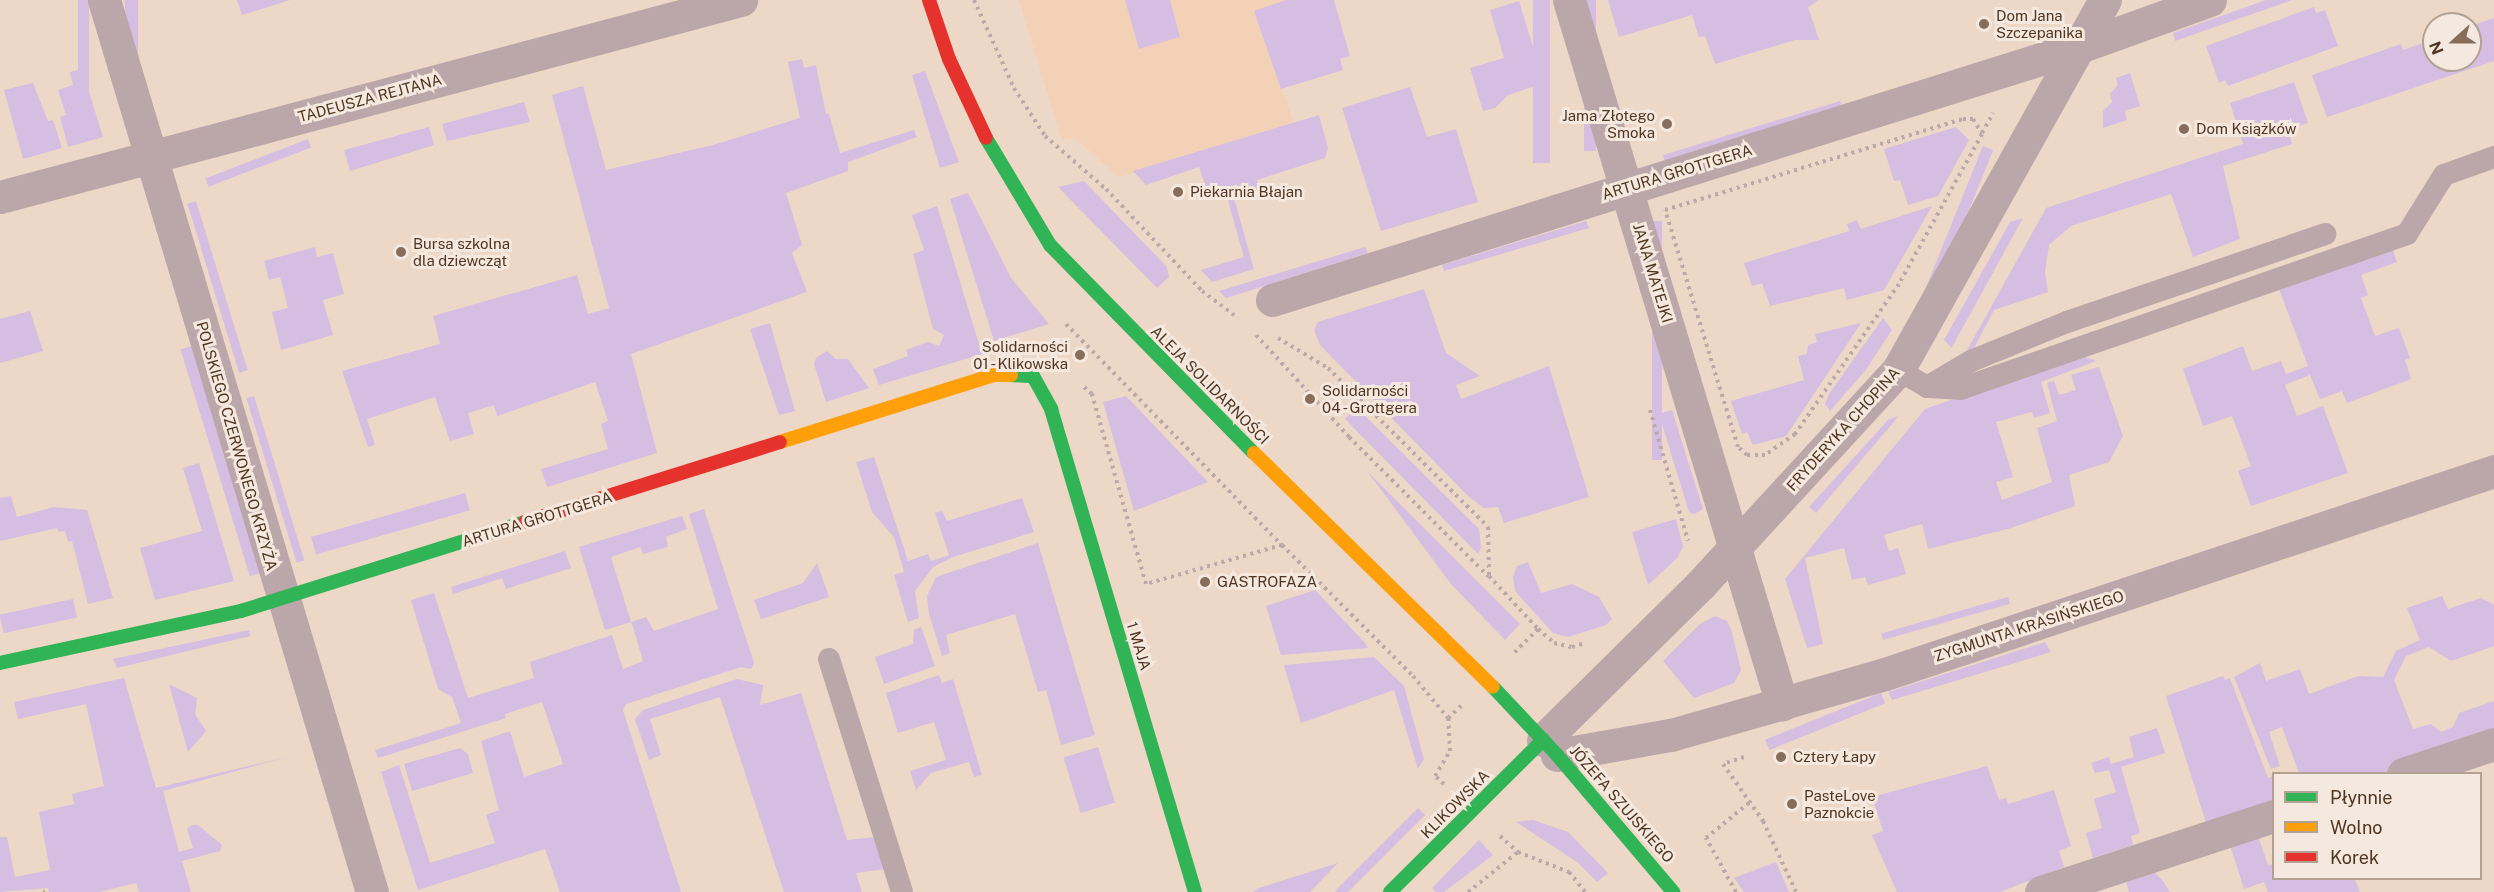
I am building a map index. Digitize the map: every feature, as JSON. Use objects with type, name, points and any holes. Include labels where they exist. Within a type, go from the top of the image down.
[{"type":"street","name":"POLSKIEGO CZERWONEGO KRZYŻA","points":[[104,0],[372,892]]},
{"type":"street","name":"TADEUSZA REJTANA","points":[[0,197],[741,0]]},
{"type":"street","name":"ALEJA SOLIDARNOŚCI","points":[[929,0],[948,59],[978,124],[1050,245],[1550,747]]},
{"type":"street","name":"JANA MATEJKI","points":[[1569,0],[1782,704]]},
{"type":"street","name":"FRYDERYKA CHOPINA","points":[[1550,747],[1898,370],[2082,46],[2105,0]]},
{"type":"street","name":"ARTURA GROTTGERA","points":[[1272,300],[2082,46],[2210,0]]},
{"type":"street","name":"ARTURA GROTTGERA","points":[[0,663],[241,611],[994,375],[1033,376],[1050,409]]},
{"type":"street","name":"1 MAJA","points":[[1050,409],[1195,892]]},
{"type":"street","name":"ZYGMUNTA KRASIŃSKIEGO","points":[[1550,747],[1671,735],[1885,674],[2494,471]]},
{"type":"street","points":[[2409,772],[2494,744]]},
{"type":"street","name":"KLIKOWSKA","points":[[1390,892],[1550,747]]},
{"type":"street","name":"JÓZEFA SZUJSKIEGO","points":[[1550,747],[1672,892]]},
{"type":"street","points":[[2041,892],[2272,817]]},
{"type":"lane","points":[[1898,370],[1927,387],[1960,389],[2407,234],[2444,175],[2494,156]]},
{"type":"lane","points":[[1927,387],[1971,361],[2067,322],[2325,234]]},
{"type":"lane","points":[[830,659],[902,892]]},
{"type":"path","points":[[1973,119],[1982,134],[1899,284],[1795,434],[1765,455],[1747,455],[1738,447],[1665,210],[1973,119]]},
{"type":"path","points":[[1066,324],[1282,546],[1413,676],[1448,718],[1450,751],[1435,776],[1451,791]]},
{"type":"path","points":[[1250,328],[1349,437],[1489,576]]},
{"type":"path","points":[[1076,380],[1092,394],[1146,584],[1282,546]]},
{"type":"path","points":[[1648,401],[1688,548]]},
{"type":"path","points":[[1538,629],[1554,643],[1572,646],[1593,641]]},
{"type":"path","points":[[1448,718],[1459,709]]},
{"type":"path","points":[[1723,764],[1763,821],[1796,892]]},
{"type":"path","points":[[1736,892],[1706,838],[1750,802]]},
{"type":"path","points":[[1492,829],[1518,852],[1569,872],[1585,892]]},
{"type":"path","points":[[1468,892],[1518,852]]},
{"type":"shaded area","points":[[78,0],[89,0],[89,139],[78,139]]},
{"type":"shaded area","points":[[125,0],[138,0],[138,123],[125,123]]},
{"type":"shaded area","points":[[237,0],[290,0],[242,15]]},
{"type":"shaded area","points":[[1019,0],[1286,0],[1254,11],[1294,123],[1119,177],[1074,137],[1062,140]]},
{"type":"shaded area","points":[[1125,0],[1170,0],[1180,37],[1139,49]]},
{"type":"shaded area","points":[[1286,0],[1334,0],[1350,56],[1340,59],[1343,70],[1281,89],[1254,11]]},
{"type":"shaded area","points":[[1533,0],[1550,0],[1550,163],[1533,163]]},
{"type":"shaded area","points":[[1584,0],[1596,0],[1596,151],[1584,151]]},
{"type":"shaded area","points":[[1608,0],[1819,0],[1808,7],[1819,40],[1795,40],[1715,64],[1705,36],[1699,37],[1692,15],[1619,37]]},
{"type":"shaded area","points":[[2266,0],[2292,0],[2175,41],[2173,33]]},
{"type":"shaded area","points":[[1519,1],[1544,83],[1508,95],[1495,108],[1483,111],[1470,68],[1504,58],[1490,10]]},
{"type":"shaded area","points":[[2314,7],[2316,13],[2325,10],[2338,46],[2228,86],[2225,80],[2219,83],[2206,46]]},
{"type":"shaded area","points":[[2494,18],[2494,61],[2482,65],[2482,22]]},
{"type":"shaded area","points":[[2422,43],[2422,72],[2461,72],[2327,117],[2312,75],[2401,44],[2403,50]]},
{"type":"shaded area","points":[[802,59],[804,68],[816,65],[826,114],[829,114],[840,153],[914,130],[917,137],[848,162],[848,171],[786,193],[802,245],[792,253],[807,292],[631,354],[657,453],[547,487],[541,469],[608,449],[601,424],[608,421],[595,382],[497,416],[494,405],[468,413],[474,434],[450,441],[435,397],[367,419],[375,445],[368,447],[342,371],[440,344],[433,316],[577,275],[588,314],[609,308],[552,95],[583,86],[606,170],[713,145],[800,118],[788,62]]},
{"type":"shaded area","points":[[82,69],[103,137],[68,147],[60,117],[66,115],[58,90],[73,85],[70,72]]},
{"type":"shaded area","points":[[925,71],[959,162],[940,168],[912,75]]},
{"type":"shaded area","points":[[2130,73],[2140,106],[2125,111],[2127,120],[2103,128],[2103,111],[2112,102],[2110,94],[2118,85],[2116,78]]},
{"type":"shaded area","points":[[2294,82],[2308,123],[2288,129],[2292,144],[2223,166],[2240,239],[2193,257],[2171,194],[2071,226],[2049,245],[2045,272],[2048,292],[1994,310],[1973,350],[1965,354],[2046,208],[2243,144],[2230,103]]},
{"type":"shaded area","points":[[33,83],[48,121],[53,120],[62,148],[23,159],[4,90]]},
{"type":"shaded area","points":[[1410,87],[1427,137],[1456,129],[1478,202],[1381,231],[1342,108]]},
{"type":"shaded area","points":[[1840,101],[1842,105],[1665,163],[1663,155]]},
{"type":"shaded area","points":[[524,102],[530,122],[447,141],[442,124]]},
{"type":"shaded area","points":[[1319,115],[1328,148],[1325,158],[1257,180],[1260,189],[1234,198],[1254,269],[1212,282],[1201,270],[1244,257],[1226,194],[1209,197],[1199,167],[1146,185],[1133,171]]},
{"type":"shaded area","points":[[429,127],[434,145],[350,171],[344,150]]},
{"type":"shaded area","points":[[1956,127],[1969,140],[1938,196],[1908,205],[1900,180],[1894,181],[1884,149]]},
{"type":"shaded area","points":[[308,139],[311,147],[209,187],[205,178]]},
{"type":"shaded area","points":[[1983,146],[1993,150],[1931,304],[1921,300]]},
{"type":"shaded area","points":[[1084,181],[1167,267],[1169,277],[1157,288],[1058,187]]},
{"type":"shaded area","points":[[968,193],[1011,278],[1049,324],[994,341],[950,199]]},
{"type":"shaded area","points":[[196,201],[248,370],[239,373],[187,204]]},
{"type":"shaded area","points":[[937,206],[982,354],[879,385],[873,369],[908,356],[906,350],[928,342],[939,346],[944,335],[933,329],[913,254],[924,250],[912,215]]},
{"type":"shaded area","points":[[1932,206],[1884,290],[1847,300],[1844,288],[1770,306],[1762,283],[1752,286],[1744,263],[1849,231],[1847,224],[1857,220],[1861,229]]},
{"type":"shaded area","points":[[2023,218],[1952,348],[1944,340],[2010,222]]},
{"type":"shaded area","points":[[1586,221],[1589,228],[1444,271],[1442,265]]},
{"type":"shaded area","points":[[1652,221],[1662,221],[1662,460],[1652,460]]},
{"type":"shaded area","points":[[315,247],[317,257],[333,253],[344,294],[323,300],[333,335],[281,350],[272,312],[288,308],[280,277],[269,280],[264,261]]},
{"type":"shaded area","points":[[1365,247],[1368,253],[1226,298],[1219,291]]},
{"type":"shaded area","points":[[2393,250],[2397,262],[2361,275],[2368,295],[2361,298],[2375,336],[2399,328],[2410,358],[2405,360],[2411,379],[2347,403],[2342,391],[2320,399],[2310,375],[2285,385],[2297,416],[2323,406],[2348,473],[2251,506],[2238,471],[2251,466],[2232,416],[2203,426],[2183,369],[2243,346],[2252,371],[2281,361],[2286,374],[2308,366],[2279,289]]},
{"type":"shaded area","points":[[1424,289],[1446,353],[1480,376],[1456,385],[1461,399],[1549,366],[1589,497],[1504,523],[1498,507],[1484,508],[1469,497],[1320,345],[1314,330],[1318,322]]},
{"type":"shaded area","points":[[30,311],[43,351],[0,363],[0,319]]},
{"type":"shaded area","points":[[1883,318],[1892,330],[1865,371],[1830,411],[1825,404],[1829,394]]},
{"type":"shaded area","points":[[770,323],[795,411],[779,415],[750,329]]},
{"type":"shaded area","points":[[1861,323],[1786,436],[1753,445],[1747,432],[1742,434],[1731,401],[1804,380],[1798,356],[1807,354],[1808,345],[1817,342],[1815,334]]},
{"type":"shaded area","points":[[192,346],[261,573],[250,576],[181,350]]},
{"type":"shaded area","points":[[827,351],[836,359],[848,359],[869,388],[826,402],[814,364],[816,358]]},
{"type":"shaded area","points":[[2079,355],[2096,361],[2041,382],[2050,413],[2034,418],[2032,412],[1996,422],[2013,477],[1996,482],[2002,500],[2052,482],[2037,428],[2057,421],[2047,383],[2054,381],[2059,395],[2076,390],[2071,375],[2099,367],[2123,436],[2109,462],[2069,475],[2075,506],[2011,528],[1928,549],[1922,524],[1884,535],[1889,551],[1898,548],[1906,574],[1868,585],[1865,577],[1852,580],[1844,548],[1805,558],[1823,644],[1807,648],[1785,579],[1925,409]]},
{"type":"shaded area","points":[[254,396],[304,560],[297,563],[246,398]]},
{"type":"shaded area","points":[[1126,396],[1208,482],[1134,511],[1103,402]]},
{"type":"shaded area","points":[[1356,407],[1479,529],[1481,548],[1478,554],[1345,419]]},
{"type":"shaded area","points":[[1672,410],[1703,509],[1694,514],[1689,512],[1659,414]]},
{"type":"shaded area","points":[[1899,416],[1816,513],[1809,507],[1888,420]]},
{"type":"shaded area","points":[[874,457],[908,561],[928,554],[931,561],[949,555],[935,513],[942,511],[947,521],[1022,498],[1034,532],[953,557],[933,567],[915,591],[919,618],[908,622],[894,575],[904,572],[894,537],[872,512],[856,462]]},
{"type":"shaded area","points":[[199,463],[234,581],[155,600],[140,548],[202,531],[183,468]]},
{"type":"shaded area","points":[[1367,471],[1520,624],[1505,640],[1451,584]]},
{"type":"shaded area","points":[[465,493],[470,510],[316,554],[311,537]]},
{"type":"shaded area","points":[[11,496],[17,517],[54,507],[87,510],[113,598],[88,604],[72,541],[68,542],[65,531],[59,532],[57,528],[0,541],[0,498]]},
{"type":"shaded area","points":[[704,509],[754,663],[751,669],[741,667],[626,704],[623,710],[681,892],[560,892],[545,849],[418,890],[381,772],[399,765],[430,863],[495,843],[486,815],[499,810],[481,741],[510,731],[524,777],[563,764],[542,702],[505,714],[506,718],[378,758],[375,750],[461,723],[452,697],[438,689],[411,600],[434,593],[468,698],[534,678],[530,662],[612,635],[623,669],[643,661],[631,622],[646,617],[654,631],[718,609],[689,514]]},
{"type":"shaded area","points":[[682,516],[687,529],[666,537],[668,547],[643,554],[640,547],[611,557],[631,622],[605,630],[579,547]]},
{"type":"shaded area","points":[[1676,519],[1683,547],[1677,558],[1648,585],[1632,532]]},
{"type":"shaded area","points":[[1038,543],[1095,735],[1061,745],[1046,690],[1038,692],[1015,614],[946,635],[950,653],[942,656],[929,614],[927,596],[936,577]]},
{"type":"shaded area","points":[[565,551],[571,568],[506,589],[502,578],[453,594],[451,587]]},
{"type":"shaded area","points":[[1528,562],[1541,593],[1572,584],[1599,597],[1612,619],[1606,625],[1568,637],[1553,633],[1515,591],[1513,577],[1517,566]]},
{"type":"shaded area","points":[[817,563],[829,597],[761,619],[754,600],[803,583]]},
{"type":"shaded area","points":[[1315,590],[1368,648],[1281,655],[1266,606]]},
{"type":"shaded area","points":[[2442,596],[2448,609],[2481,598],[2494,605],[2494,646],[2451,661],[2429,647],[2406,656],[2394,680],[2413,729],[2431,724],[2441,732],[2453,727],[2459,713],[2494,701],[2494,737],[2385,772],[2299,772],[2282,727],[2269,732],[2280,766],[2271,769],[2234,677],[2260,663],[2266,681],[2300,669],[2309,694],[2358,676],[2383,677],[2396,651],[2420,640],[2407,608]]},
{"type":"shaded area","points":[[2008,597],[2010,604],[1883,640],[1881,633]]},
{"type":"shaded area","points":[[73,599],[77,618],[4,633],[0,615]]},
{"type":"shaded area","points":[[1715,616],[1727,621],[1731,629],[1741,670],[1734,683],[1694,698],[1663,661],[1700,624]]},
{"type":"shaded area","points":[[921,627],[935,666],[884,684],[875,657],[913,644],[914,630]]},
{"type":"shaded area","points":[[249,630],[250,636],[117,668],[113,659]]},
{"type":"shaded area","points":[[2045,642],[2051,652],[1892,700],[1888,692]]},
{"type":"shaded area","points":[[1374,657],[1404,686],[1424,759],[1418,769],[1394,690],[1301,723],[1284,665]]},
{"type":"shaded area","points":[[939,675],[942,683],[953,679],[982,775],[974,777],[969,762],[931,773],[916,790],[910,771],[946,760],[934,722],[898,733],[886,693]]},
{"type":"shaded area","points":[[2223,676],[2225,680],[2230,678],[2268,778],[2272,776],[2272,808],[2208,829],[2166,696]]},
{"type":"shaded area","points":[[124,678],[156,788],[287,757],[163,791],[179,852],[193,848],[187,829],[192,825],[198,825],[222,845],[220,851],[182,861],[191,892],[139,892],[136,883],[100,892],[49,892],[48,888],[0,892],[0,837],[7,837],[15,877],[50,870],[39,812],[74,804],[72,794],[104,786],[86,704],[18,719],[14,702]]},
{"type":"shaded area","points":[[737,679],[763,685],[760,705],[801,693],[847,840],[876,837],[885,869],[856,873],[862,892],[784,892],[720,697],[650,719],[661,755],[649,760],[635,719],[643,710]]},
{"type":"shaded area","points":[[169,684],[197,698],[195,714],[206,731],[188,752]]},
{"type":"shaded area","points":[[1881,693],[1885,703],[1769,750],[1765,740]]},
{"type":"shaded area","points":[[2157,728],[2165,753],[2121,767],[2140,833],[2131,836],[2133,845],[2093,858],[2086,833],[2102,828],[2094,799],[2116,792],[2109,770],[2095,773],[2091,763],[2109,757],[2111,764],[2134,757],[2129,737]]},
{"type":"shaded area","points":[[1098,747],[1115,802],[1081,813],[1064,758]]},
{"type":"shaded area","points":[[460,748],[468,754],[473,773],[412,791],[404,764]]},
{"type":"shaded area","points":[[1987,766],[1999,800],[2006,798],[2008,804],[2054,790],[2071,846],[2059,851],[2064,867],[2000,892],[1897,892],[1872,835],[1883,831],[1872,797]]},
{"type":"shaded area","points":[[1418,808],[1425,815],[1348,892],[1335,891]]},
{"type":"shaded area","points":[[1533,820],[1568,832],[1608,873],[1597,882],[1577,862],[1516,822]]},
{"type":"shaded area","points":[[2257,833],[2268,865],[2272,864],[2272,880],[2355,880],[2360,892],[2268,892],[2264,882],[2244,889],[2229,842]]},
{"type":"shaded area","points":[[1479,840],[1493,855],[1444,892],[1436,892],[1432,888]]},
{"type":"shaded area","points":[[1776,862],[1789,892],[1744,892],[1734,878]]},
{"type":"shaded area","points":[[1338,863],[1310,892],[1253,892],[1259,888]]},
{"type":"shaded area","points":[[2149,866],[2170,892],[2129,892],[2124,874]]},
{"type":"traffic: fast","points":[[986,138],[1050,245],[1254,453]]},
{"type":"traffic: fast","points":[[1011,375],[1033,376],[1051,409],[1195,892]]},
{"type":"traffic: fast","points":[[0,663],[241,611],[525,522]]},
{"type":"traffic: fast","points":[[1493,687],[1557,755],[1673,892]]},
{"type":"traffic: fast","points":[[1390,892],[1543,740]]},
{"type":"traffic: slow","points":[[780,442],[994,375],[1011,375]]},
{"type":"traffic: slow","points":[[1254,453],[1493,687]]},
{"type":"traffic: jam","points":[[929,0],[949,59],[986,138]]},
{"type":"traffic: jam","points":[[525,522],[780,442]]},
{"type":"place","name":"Dom Jana Szczepanika","points":[[1984,24]]},
{"type":"place","name":"Jama Złotego Smoka","points":[[1667,124]]},
{"type":"place","name":"Dom Książków","points":[[2184,129]]},
{"type":"place","name":"Piekarnia Błajan","points":[[1178,192]]},
{"type":"place","name":"Bursa szkolna dla dziewcząt","points":[[401,252]]},
{"type":"place","name":"Solidarności 01 - Klikowska","points":[[1080,355]]},
{"type":"place","name":"Solidarności 04 - Grottgera","points":[[1310,399]]},
{"type":"place","name":"GASTROFAZA","points":[[1205,582]]},
{"type":"place","name":"Cztery Łapy","points":[[1781,757]]},
{"type":"place","name":"PasteLove Paznokcie","points":[[1792,804]]}]
